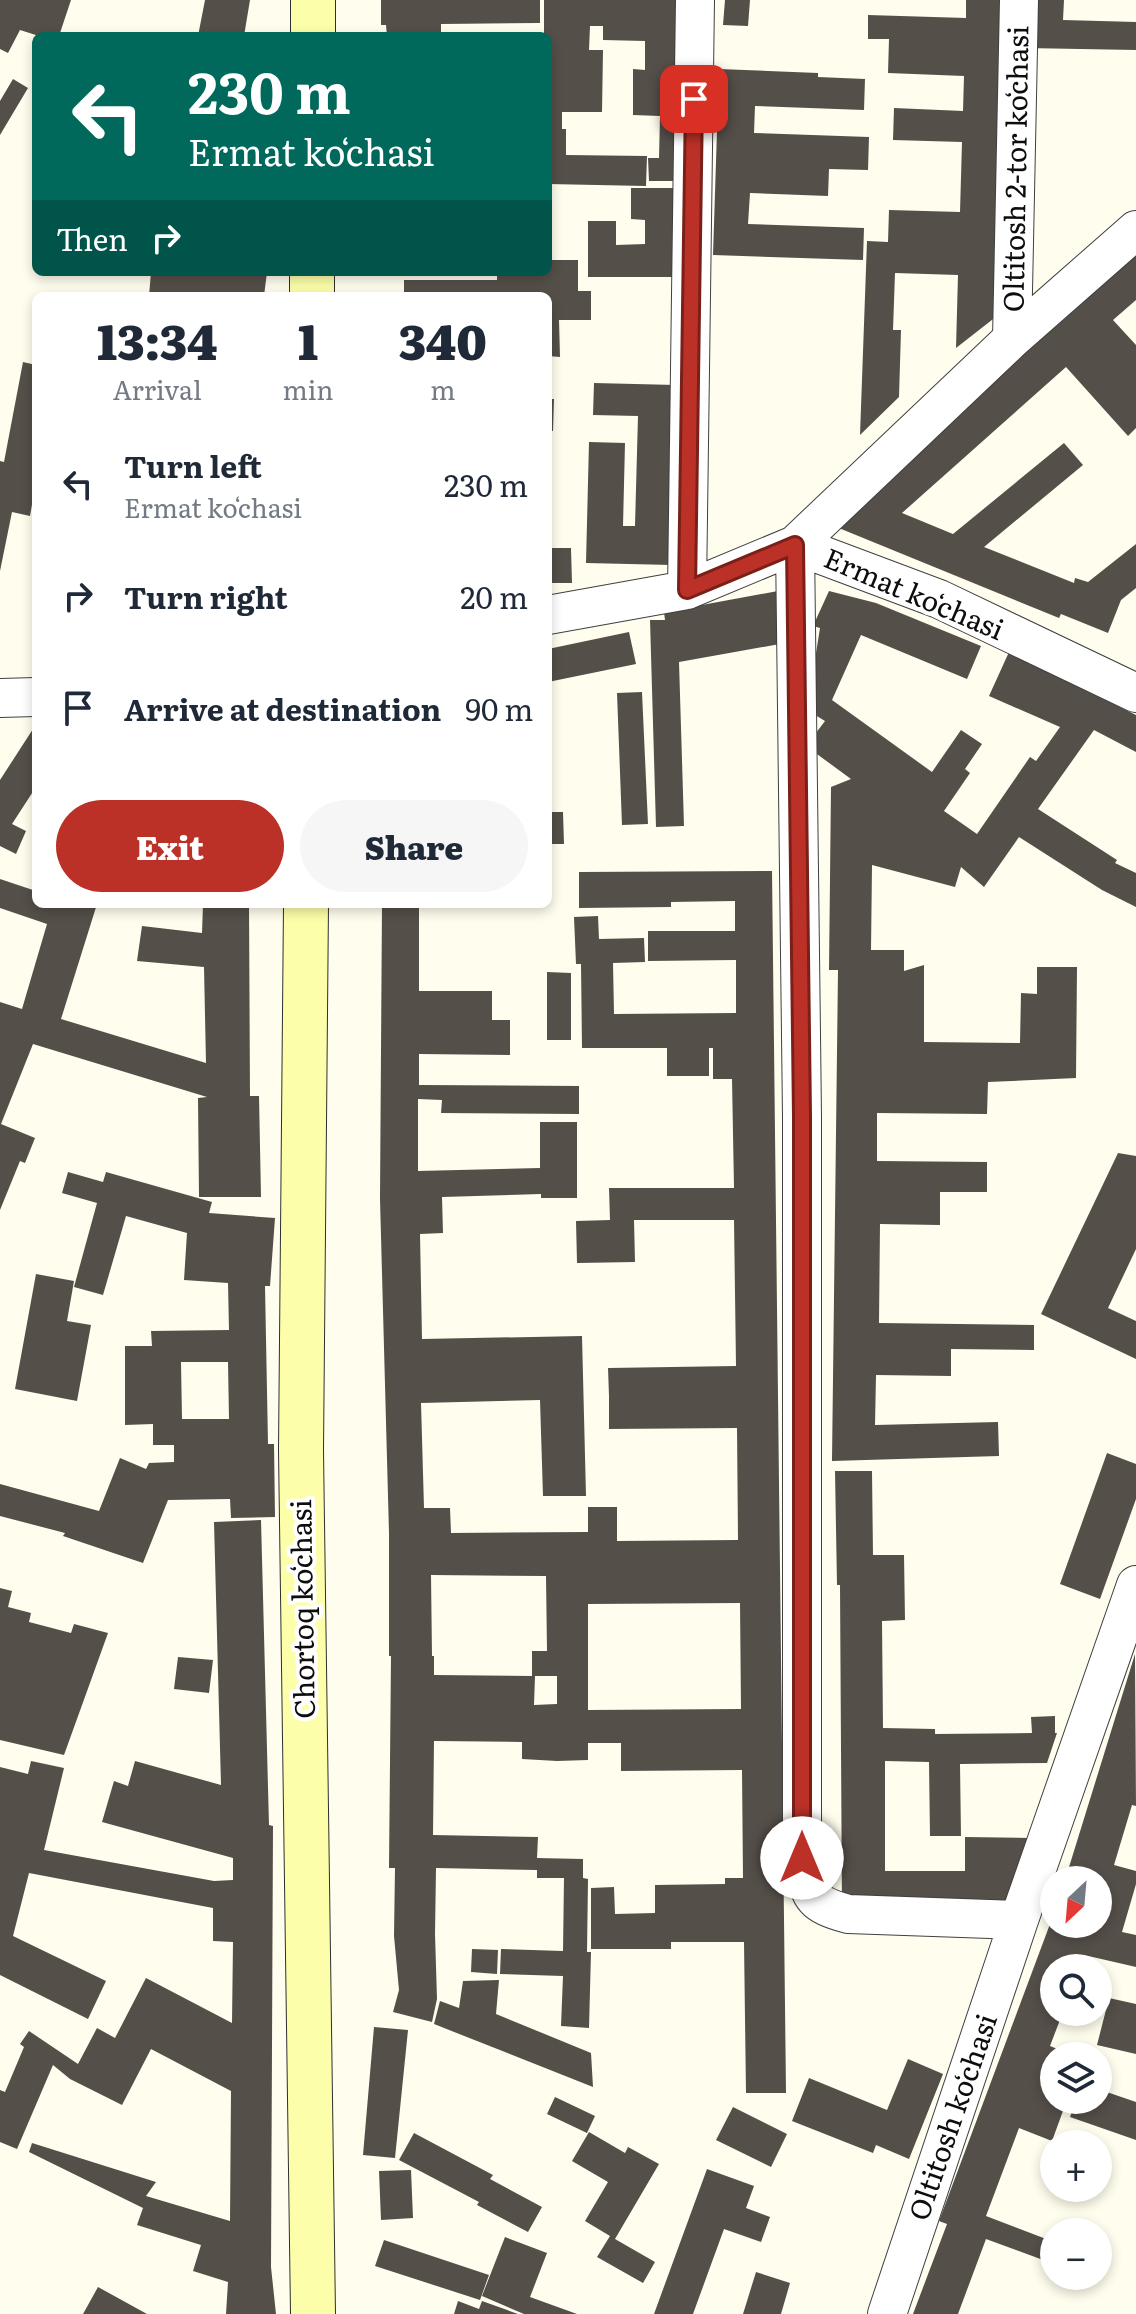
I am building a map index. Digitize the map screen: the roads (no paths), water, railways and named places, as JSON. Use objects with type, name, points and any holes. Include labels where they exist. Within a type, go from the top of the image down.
[{"type":"main road","points":[[313,0],[313,32]]},
{"type":"main road","name":"Chortoq koʻchasi","points":[[306,908],[301,1450],[313,2314]]},
{"type":"street","points":[[687,590],[695,0]]},
{"type":"street","name":"Oltitosh 2-tor koʻchasi","points":[[1012,339],[1019,0]]},
{"type":"street","points":[[1019,1920],[848,1914],[825,1908],[811,1896],[802,1858],[802,1117],[795,545],[1012,339],[1136,230]]},
{"type":"street","name":"Ermat koʻchasi","points":[[552,614],[687,590],[795,545],[939,599],[1136,693]]},
{"type":"street","points":[[0,698],[32,697]]},
{"type":"street","name":"Oltitosh koʻchasi","points":[[887,2314],[1019,1920],[1136,1585]]}]
